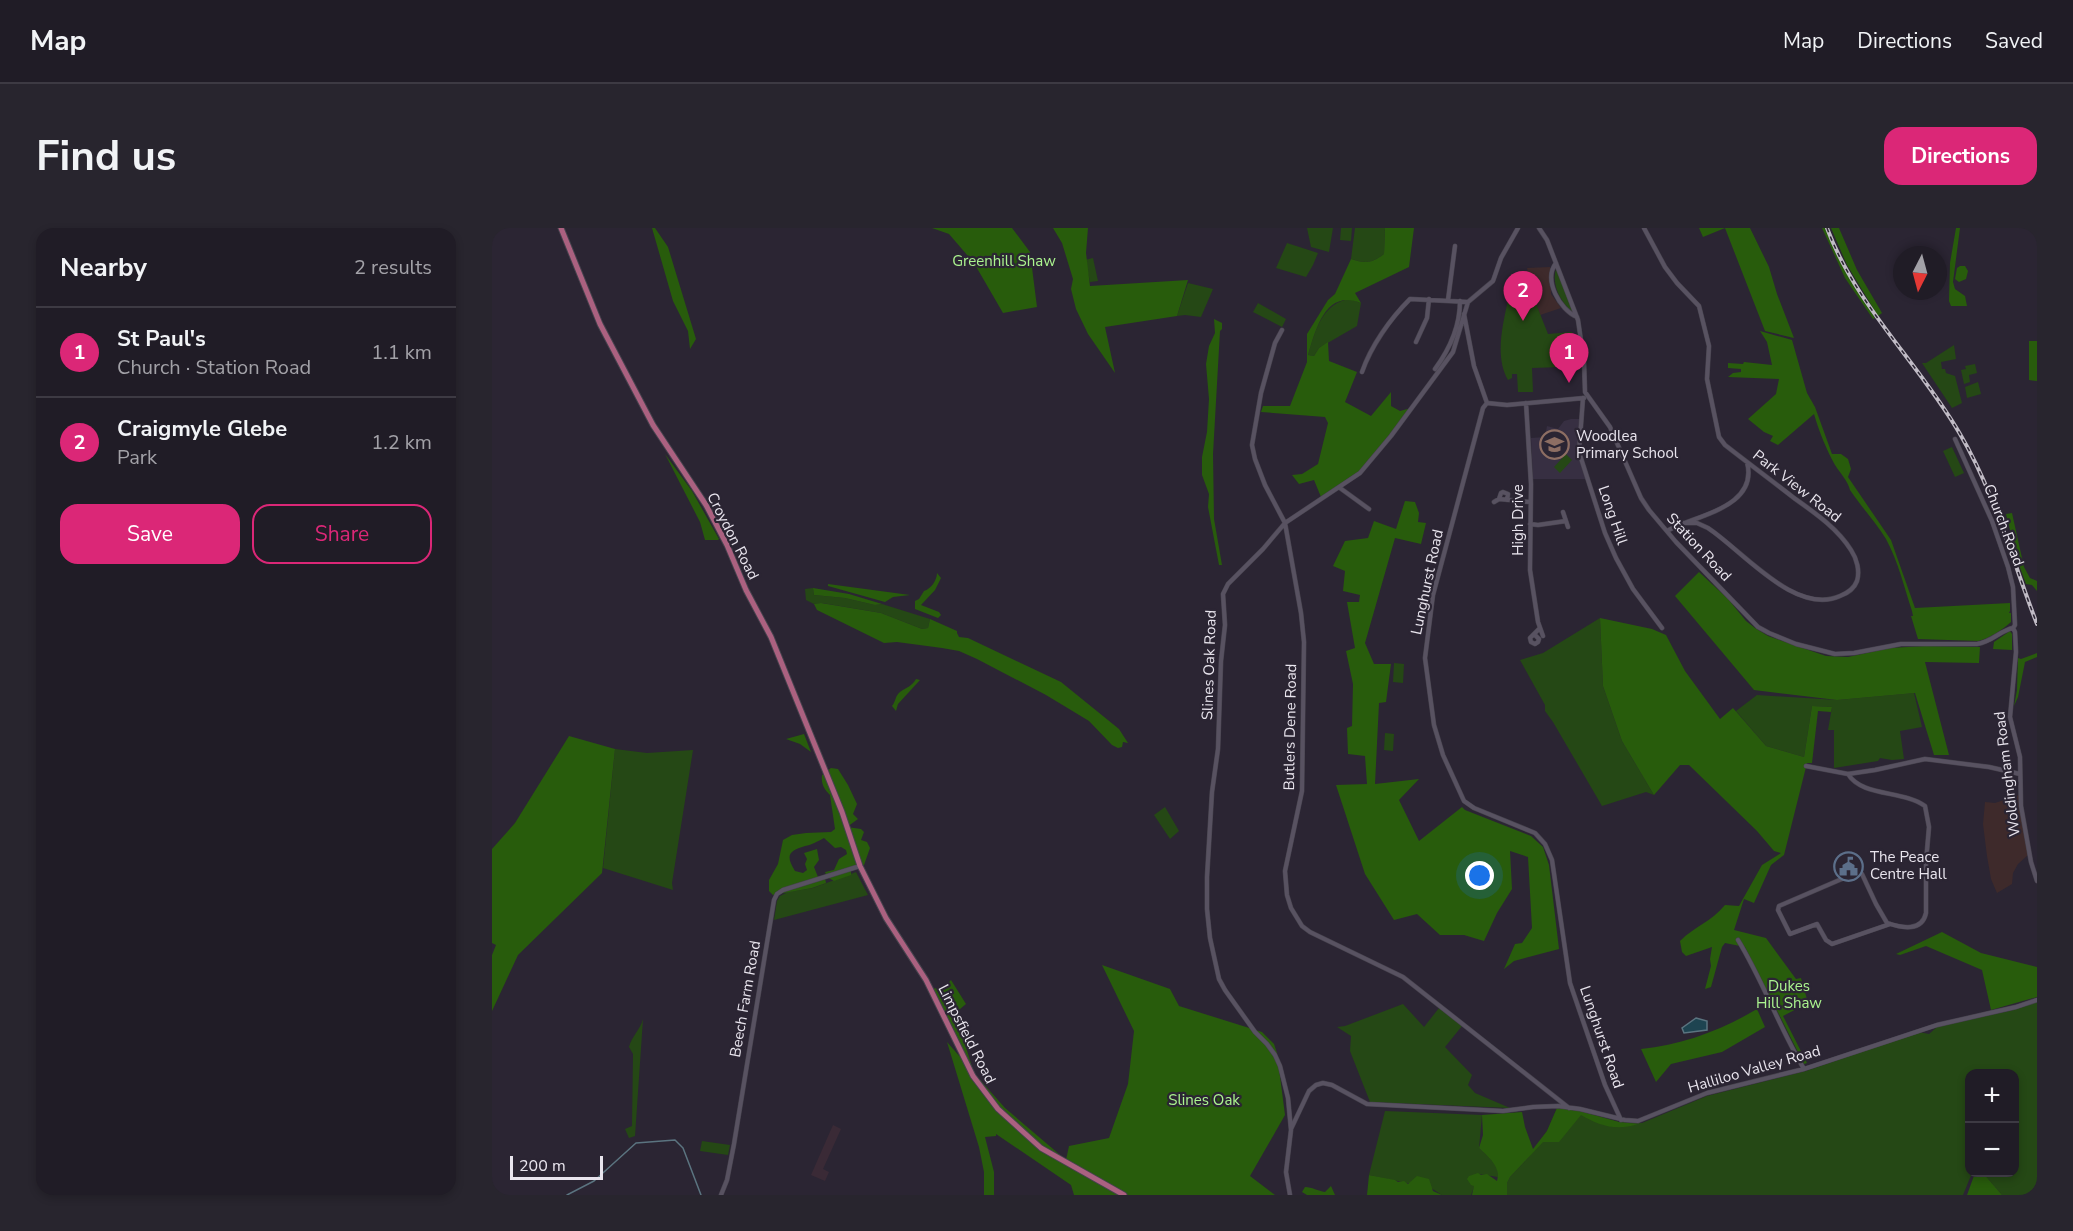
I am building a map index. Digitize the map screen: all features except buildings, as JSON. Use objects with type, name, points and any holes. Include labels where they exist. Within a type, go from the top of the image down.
[{"type":"main road","name":"Croydon Road","points":[[561,228],[600,324],[653,425],[716,524],[746,590],[771,637],[842,812],[860,866]]},
{"type":"main road","name":"Limpsfield Road","points":[[860,866],[886,918],[926,980],[962,1056],[985,1095],[1011,1123],[1041,1148],[1124,1195]]},
{"type":"street","name":"Slines Oak Road","points":[[1290,1195],[1286,1172],[1292,1121],[1288,1098],[1275,1055],[1234,1004],[1219,979],[1210,938],[1207,892],[1225,625],[1223,594],[1228,584],[1285,524],[1340,488],[1366,467],[1453,352],[1468,302],[1493,281],[1501,258],[1518,228]]},
{"type":"street","points":[[1464,313],[1474,366],[1487,403],[1507,405],[1585,397],[1584,357],[1577,317],[1547,240],[1539,228]]},
{"type":"street","name":"Park View Road","points":[[1644,228],[1665,267],[1699,306],[1709,346],[1707,379],[1718,433],[1725,445],[1829,524],[1852,551],[1857,562],[1858,575],[1855,586],[1836,598],[1819,600],[1794,594],[1708,528],[1697,523],[1681,523]]},
{"type":"street","points":[[1448,300],[1455,246]]},
{"type":"street","points":[[1556,264],[1552,272],[1555,294],[1565,308],[1577,317]]},
{"type":"street","points":[[1362,372],[1367,358],[1384,331],[1410,299],[1468,302]]},
{"type":"street","points":[[1416,342],[1427,318],[1429,299]]},
{"type":"street","points":[[1435,369],[1449,349],[1460,301]]},
{"type":"street","name":"Butlers Dene Road","points":[[1282,330],[1275,343],[1261,393],[1252,445],[1266,487],[1285,524],[1304,642],[1302,792],[1285,871],[1287,895],[1294,914],[1302,926],[1310,932],[1403,977],[1569,1107]]},
{"type":"street","name":"Station Road","points":[[1585,397],[1610,427],[1636,487],[1649,510],[1758,627],[1769,633],[1796,644],[1842,654],[1901,644],[1980,644],[2014,627]]},
{"type":"street","name":"Long Hill","points":[[1585,397],[1580,452],[1605,533],[1633,590],[1662,628]]},
{"type":"street","name":"High Drive","points":[[1526,402],[1530,570],[1543,636]]},
{"type":"street","name":"Lunghurst Road","points":[[1487,403],[1483,408],[1471,450],[1429,617],[1425,658],[1434,725],[1443,755],[1464,801],[1474,808],[1535,833],[1550,851],[1570,983],[1602,1077],[1621,1119]]},
{"type":"street","name":"Church Road","points":[[1955,439],[1992,521],[2008,567],[2013,587],[2014,627]]},
{"type":"street","points":[[1667,531],[1681,523],[1712,512],[1739,497],[1748,480],[1747,462]]},
{"type":"street","points":[[1340,488],[1369,509]]},
{"type":"street","points":[[1499,499],[1501,493],[1505,492],[1508,494],[1507,500]]},
{"type":"street","points":[[1494,502],[1499,499],[1530,502]]},
{"type":"street","points":[[1563,512],[1568,527]]},
{"type":"street","points":[[1530,524],[1566,521]]},
{"type":"street","name":"Woldingham Road","points":[[2014,627],[2016,662],[2010,711],[2021,774],[2021,806],[2031,862],[2037,881]]},
{"type":"street","points":[[1535,635],[1535,631],[1540,628]]},
{"type":"street","points":[[1806,765],[1848,774],[1925,759],[1954,761],[2021,774]]},
{"type":"street","points":[[2013,771],[2020,767]]},
{"type":"street","points":[[1848,774],[1863,787],[1913,799],[1923,805],[1929,826],[1926,862],[1926,917],[1920,924],[1911,927],[1885,921],[1862,874],[1858,872],[1779,906],[1778,911],[1790,934],[1818,924],[1826,940],[1832,944],[1890,924]]},
{"type":"street","name":"Beech Farm Road","points":[[721,1195],[729,1172],[774,900],[783,890],[860,866]]},
{"type":"street","points":[[1738,940],[1751,960],[1775,1016],[1804,1069]]},
{"type":"street","name":"Halliloo Valley Road","points":[[1292,1121],[1309,1092],[1323,1083],[1332,1085],[1367,1104],[1503,1111],[1533,1107],[1569,1107],[1621,1119],[1641,1120],[1707,1093],[1804,1069],[1937,1025],[2037,1000]]},
{"type":"shaded area","points":[[1550,267],[1551,294],[1561,308],[1540,315],[1531,291],[1521,281],[1524,272],[1528,272],[1527,268]]},
{"type":"shaded area","name":"Woodlea Primary School","points":[[1580,419],[1578,452],[1586,479],[1533,479],[1531,438],[1545,437],[1547,426],[1558,429],[1564,421]]},
{"type":"shaded area","points":[[2019,795],[2028,855],[2018,864],[2013,873],[2012,884],[1997,893],[1991,879],[1987,856],[1983,824],[1985,802],[1995,803]]},
{"type":"shaded area","points":[[833,1125],[841,1129],[823,1169],[829,1172],[825,1181],[811,1175]]},
{"type":"green space","points":[[652,228],[655,228],[668,247],[696,339],[690,349],[688,331],[673,301]]},
{"type":"green space","name":"Greenhill Shaw","points":[[932,228],[1012,228],[1030,252],[1037,307],[1003,313],[974,263],[949,234]]},
{"type":"green space","points":[[1053,228],[1088,228],[1086,253],[1090,286],[1188,280],[1177,316],[1105,327],[1115,373],[1088,334],[1076,309],[1071,289],[1073,279],[1062,243]]},
{"type":"green space","points":[[1307,228],[1333,228],[1329,252],[1311,247]]},
{"type":"green space","points":[[1341,228],[1352,228],[1351,241],[1340,240]]},
{"type":"green space","points":[[1355,228],[1385,228],[1384,254],[1369,262],[1351,259]]},
{"type":"green space","points":[[1385,228],[1414,228],[1409,267],[1355,293],[1361,303],[1349,300],[1339,301],[1331,306],[1319,323],[1308,355],[1314,356],[1319,348],[1328,342],[1329,361],[1357,372],[1345,402],[1371,416],[1391,392],[1391,406],[1400,411],[1411,408],[1361,470],[1321,497],[1314,480],[1299,484],[1292,475],[1302,474],[1318,464],[1328,423],[1325,417],[1261,412],[1263,406],[1290,406],[1307,362],[1307,334],[1328,300],[1335,294],[1351,259],[1369,262],[1384,254]]},
{"type":"green space","points":[[1699,228],[1725,228],[1703,237]]},
{"type":"green space","points":[[1725,228],[1750,228],[1769,267],[1794,338],[1765,331]]},
{"type":"green space","points":[[1822,228],[1826,228],[1843,267],[1875,318],[1873,319],[1845,278]]},
{"type":"green space","points":[[1831,228],[1839,228],[1857,270],[1882,313],[1878,316],[1847,265]]},
{"type":"green space","points":[[1956,228],[1960,228],[1953,282],[1955,289],[1965,296],[1967,306],[1951,306],[1949,301],[1950,263]]},
{"type":"green space","points":[[1287,243],[1318,253],[1306,277],[1276,268]]},
{"type":"green space","points":[[1093,258],[1098,281],[1090,282],[1085,260]]},
{"type":"green space","points":[[1965,266],[1968,271],[1966,279],[1959,282],[1955,279],[1957,268]]},
{"type":"green space","points":[[1556,269],[1574,313],[1558,293],[1555,281]]},
{"type":"green space","points":[[1523,271],[1521,280],[1531,291],[1548,334],[1572,332],[1574,349],[1554,351],[1559,351],[1561,367],[1532,368],[1533,392],[1518,392],[1517,374],[1512,374],[1512,378],[1508,380],[1501,352],[1508,300],[1513,300]]},
{"type":"green space","points":[[1188,283],[1213,289],[1201,317],[1177,316]]},
{"type":"green space","points":[[1350,299],[1361,303],[1357,326],[1319,348],[1314,356],[1308,355],[1317,328],[1326,312],[1340,302]]},
{"type":"green space","points":[[1258,303],[1286,319],[1282,327],[1253,312]]},
{"type":"green space","points":[[1214,319],[1222,323],[1213,454],[1214,519],[1222,565],[1219,565],[1208,507],[1209,494],[1202,475],[1209,399],[1206,364],[1209,346],[1215,333]]},
{"type":"green space","points":[[1760,331],[1792,340],[1807,393],[1815,407],[1832,454],[1841,454],[1848,459],[1851,469],[1848,477],[1891,540],[1915,608],[2010,603],[2011,622],[1996,633],[1978,641],[1918,639],[1911,616],[1913,616],[1912,611],[1890,547],[1835,465],[1814,414],[1778,445],[1770,441],[1773,436],[1748,419],[1776,394],[1779,379],[1728,377],[1733,373],[1741,372],[1741,369],[1728,368],[1728,363],[1772,365],[1767,342]]},
{"type":"green space","points":[[2029,341],[2037,341],[2037,381],[2029,380]]},
{"type":"green space","points":[[1954,345],[1956,359],[1941,362],[1942,369],[1945,369],[1946,373],[1955,376],[1962,403],[1952,408],[1922,363],[1926,363]]},
{"type":"green space","points":[[1975,364],[1977,373],[1969,375],[1970,382],[1964,384],[1961,370],[1966,369],[1965,366]]},
{"type":"green space","points":[[1978,382],[1981,394],[1967,398],[1965,387]]},
{"type":"green space","points":[[1952,447],[1964,473],[1955,477],[1943,451]]},
{"type":"green space","points":[[665,454],[692,491],[718,540],[705,540],[700,522]]},
{"type":"green space","points":[[1566,454],[1572,460],[1560,473],[1554,467]]},
{"type":"green space","points":[[1405,501],[1415,502],[1419,513],[1418,522],[1426,523],[1421,544],[1395,538],[1365,643],[1374,664],[1391,664],[1386,702],[1379,703],[1375,784],[1419,779],[1399,800],[1419,841],[1462,807],[1531,836],[1543,847],[1549,865],[1559,949],[1514,961],[1504,969],[1515,944],[1522,943],[1532,928],[1528,857],[1510,851],[1512,889],[1497,913],[1484,941],[1464,935],[1440,935],[1417,914],[1394,920],[1365,874],[1336,785],[1367,784],[1365,756],[1348,754],[1347,728],[1352,726],[1353,684],[1346,651],[1355,648],[1347,602],[1359,602],[1360,595],[1343,591],[1345,571],[1333,566],[1345,541],[1368,538],[1374,521],[1396,529]]},
{"type":"green space","points":[[2012,513],[2024,567],[2030,578],[2037,581],[2037,591],[2032,585],[2026,584],[2018,562],[2006,514]]},
{"type":"green space","points":[[1699,572],[1755,628],[1768,636],[1826,656],[1848,657],[1890,648],[1980,647],[1979,663],[1925,662],[1949,755],[1934,755],[1915,693],[1837,700],[1754,690],[1675,596]]},
{"type":"green space","points":[[937,573],[941,578],[935,590],[921,605],[939,612],[941,615],[938,618],[915,609],[915,601],[933,584]]},
{"type":"green space","points":[[828,584],[910,595],[893,597],[885,602],[828,586]]},
{"type":"green space","points":[[813,588],[814,595],[845,598],[875,605],[882,604],[930,619],[928,628],[922,629],[881,613],[822,603],[814,604],[806,600],[805,589]]},
{"type":"green space","points":[[813,588],[849,594],[882,604],[875,605],[845,598],[814,595]]},
{"type":"green space","points":[[821,603],[881,613],[922,629],[928,628],[930,619],[957,631],[959,637],[968,638],[1061,682],[1119,729],[1128,743],[1123,742],[1122,747],[1118,748],[1112,745],[1089,721],[1046,695],[977,659],[959,651],[942,648],[897,642],[884,643],[817,610],[814,604]]},
{"type":"green space","points":[[1600,618],[1603,686],[1622,741],[1654,795],[1646,792],[1602,806],[1545,711],[1545,705],[1520,660],[1543,653]]},
{"type":"green space","name":"Dukes Hill Shaw","points":[[1600,618],[1652,629],[1666,635],[1685,671],[1720,719],[1733,708],[1766,746],[1804,757],[1812,706],[1832,707],[1831,712],[1818,711],[1812,763],[1807,763],[1784,855],[1771,865],[1754,903],[1744,899],[1734,930],[1766,938],[1796,979],[1801,978],[1808,1003],[1783,1016],[1807,1063],[1804,1064],[1745,947],[1725,943],[1711,987],[1705,989],[1711,966],[1712,947],[1686,956],[1682,952],[1680,941],[1725,905],[1739,906],[1762,865],[1781,853],[1774,851],[1757,831],[1689,765],[1680,765],[1654,795],[1622,741],[1603,686]]},
{"type":"green space","points":[[2010,631],[2012,650],[1993,649],[1994,642]]},
{"type":"green space","points":[[2037,653],[2037,657],[2025,662],[2014,706],[2018,658]]},
{"type":"green space","points":[[1394,663],[1404,664],[1403,683],[1393,682]]},
{"type":"green space","points":[[916,679],[920,680],[898,704],[896,711],[892,706],[897,695]]},
{"type":"green space","points":[[1914,693],[1922,727],[1900,731],[1904,759],[1880,758],[1878,761],[1834,768],[1834,730],[1828,730],[1832,707],[1812,706],[1804,757],[1766,746],[1736,711],[1757,695],[1837,700]]},
{"type":"green space","points":[[1385,733],[1394,734],[1393,751],[1384,750]]},
{"type":"green space","points":[[804,734],[811,752],[800,744],[786,739]]},
{"type":"green space","points":[[569,736],[615,749],[602,873],[518,955],[492,1011],[492,955],[496,945],[492,943],[492,849],[515,823]]},
{"type":"green space","points":[[615,749],[647,753],[693,750],[672,883],[673,890],[603,868]]},
{"type":"green space","points":[[831,768],[838,769],[857,804],[853,814],[858,819],[847,827],[861,829],[864,832],[861,840],[867,842],[870,848],[864,865],[851,870],[851,875],[834,881],[827,877],[825,872],[834,870],[839,859],[847,854],[846,850],[841,847],[835,848],[824,838],[792,852],[790,861],[795,871],[803,873],[807,870],[805,864],[807,859],[804,853],[817,849],[819,860],[814,867],[818,877],[825,878],[826,883],[773,895],[769,891],[769,880],[778,864],[783,840],[792,835],[831,832],[835,829],[830,795],[822,781],[822,775]]},
{"type":"green space","points":[[1165,807],[1179,831],[1170,839],[1154,815]]},
{"type":"green space","points":[[856,872],[868,895],[774,920],[780,896],[788,892],[813,888]]},
{"type":"green space","points":[[1942,932],[1981,953],[2037,967],[2037,997],[1991,1010],[1982,970],[1926,946],[1900,955],[1896,954]]},
{"type":"green space","name":"Slines Oak","points":[[1102,965],[1170,989],[1179,1006],[1262,1032],[1274,1044],[1285,1115],[1250,1176],[1275,1195],[1074,1195],[1071,1185],[996,1134],[996,1136],[985,1137],[994,1172],[994,1195],[984,1195],[984,1172],[979,1147],[947,1042],[969,1067],[931,988],[942,989],[951,980],[966,1004],[949,1013],[964,1041],[974,1073],[1005,1108],[1066,1160],[1069,1146],[1109,1138],[1128,1084],[1134,1031]]},
{"type":"green space","points":[[2037,1002],[2037,1195],[2002,1195],[1986,1177],[2019,1177],[2019,1069],[1965,1069],[1965,1177],[1970,1177],[1963,1195],[1507,1195],[1507,1183],[1510,1177],[1528,1158],[1547,1131],[1557,1108],[1579,1111],[1619,1122],[1642,1123],[1707,1096],[1806,1071],[1919,1032],[1929,1034],[1937,1027],[2013,1010]]},
{"type":"green space","points":[[1403,1004],[1424,1027],[1439,1008],[1462,1026],[1445,1047],[1472,1075],[1468,1085],[1475,1093],[1510,1108],[1370,1102],[1350,1051],[1351,1036],[1337,1027]]},
{"type":"green space","points":[[1757,1009],[1765,1027],[1722,1052],[1671,1064],[1656,1082],[1641,1049],[1672,1044],[1701,1035],[1730,1024]]},
{"type":"green space","points":[[643,1019],[635,1136],[629,1138],[625,1129],[632,1126],[633,1054],[629,1047]]},
{"type":"green space","points":[[1557,1108],[1638,1124],[1622,1127],[1608,1126],[1581,1115],[1559,1142],[1543,1142],[1510,1177],[1507,1183],[1507,1195],[1472,1195],[1474,1186],[1467,1179],[1469,1176],[1478,1173],[1487,1174],[1497,1181],[1498,1176],[1496,1167],[1479,1148],[1483,1135],[1482,1115],[1522,1112],[1533,1149],[1547,1131]]},
{"type":"green space","points":[[1385,1111],[1482,1115],[1479,1148],[1497,1165],[1498,1177],[1479,1174],[1471,1195],[1442,1195],[1431,1188],[1369,1175]]},
{"type":"green space","points":[[702,1141],[730,1145],[728,1155],[700,1151]]},
{"type":"green space","points":[[1369,1175],[1398,1182],[1404,1181],[1408,1184],[1417,1176],[1429,1179],[1433,1191],[1442,1195],[1367,1195]]},
{"type":"green space","points":[[1974,1177],[1986,1177],[2002,1195],[1967,1195]]},
{"type":"green space","points":[[1331,1186],[1335,1195],[1307,1195],[1302,1192],[1305,1187],[1325,1192]]},
{"type":"water","points":[[1696,1018],[1707,1021],[1707,1030],[1684,1033],[1682,1028]]},
{"type":"waterway","points":[[567,1195],[594,1181],[636,1143],[675,1140],[683,1148],[701,1195]]},
{"type":"railway","points":[[1827,228],[1854,283],[1944,408],[1972,456],[1993,503],[2037,624]]},
{"type":"place","name":"Craigmyle Glebe","points":[[1523,321]]},
{"type":"place","name":"St Paul's","points":[[1569,383]]},
{"type":"place","name":"Woodlea Primary School","points":[[1555,445]]},
{"type":"place","name":"The Peace Centre Hall","points":[[1849,866]]}]
